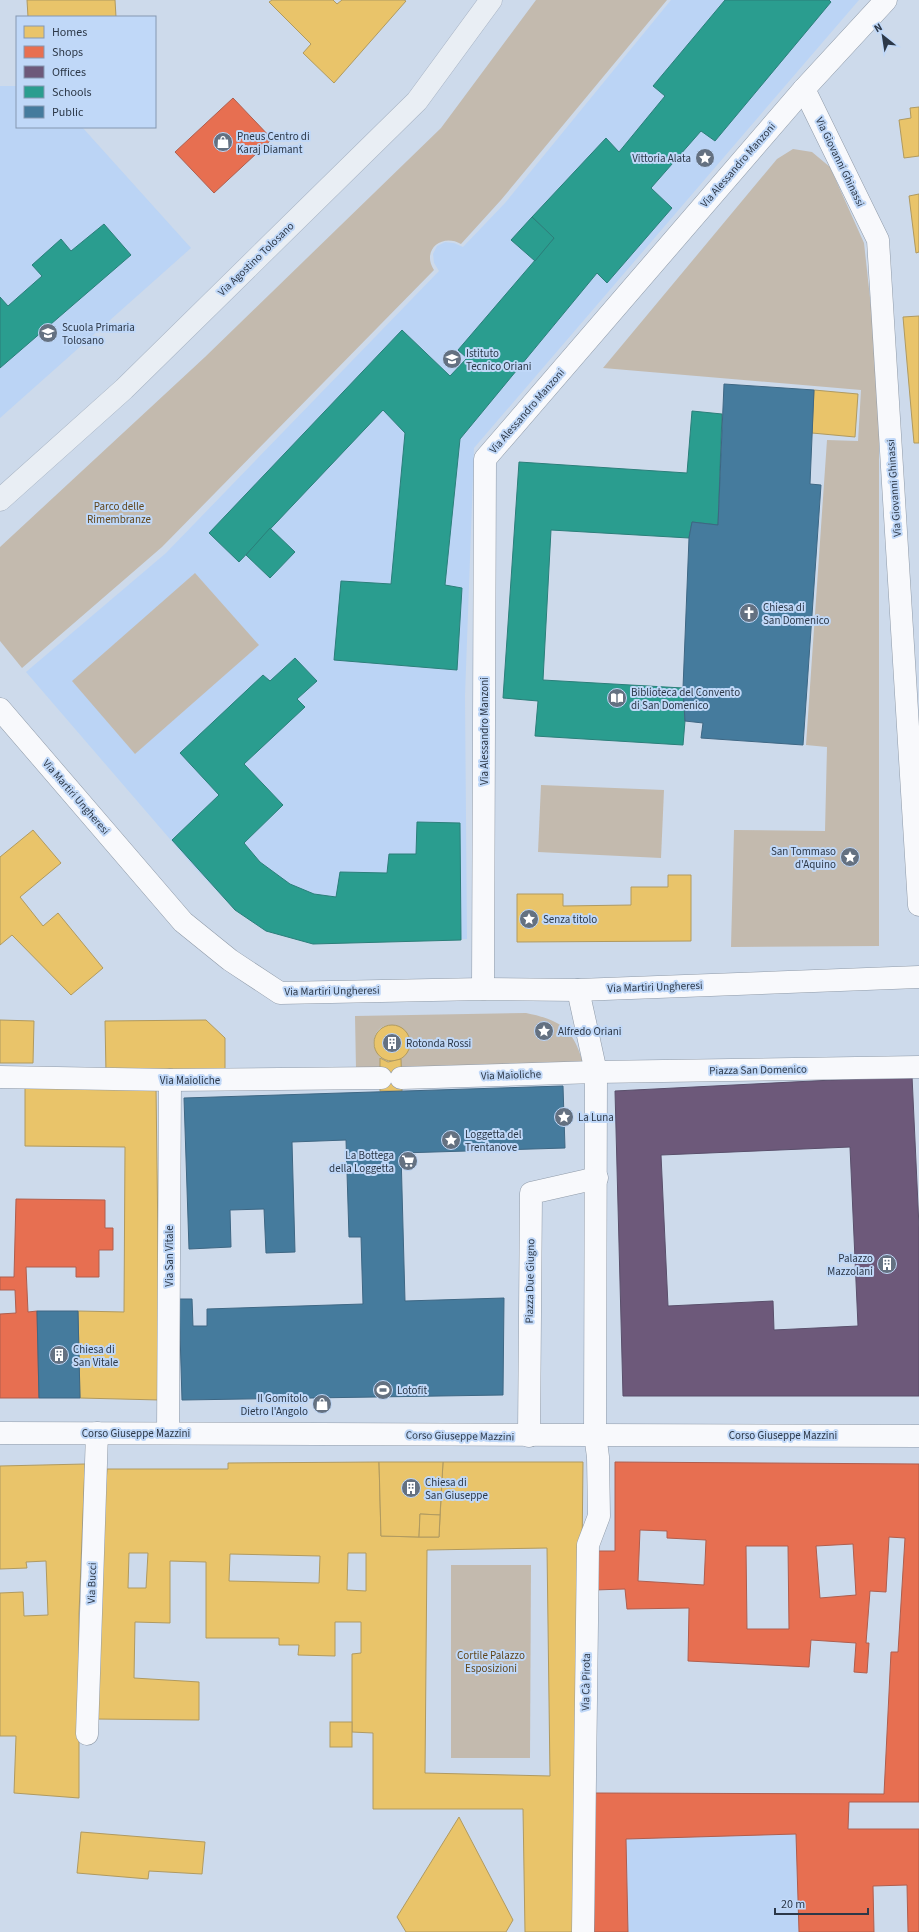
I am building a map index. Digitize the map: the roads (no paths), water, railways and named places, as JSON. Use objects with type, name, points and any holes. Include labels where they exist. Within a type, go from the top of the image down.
[{"type":"main road","name":"Via Agostino Tolosano","points":[[0,500],[124,389],[417,101],[491,0]]},
{"type":"street","name":"Via Alessandro Manzoni","points":[[483,989],[485,459],[804,88],[886,0]]},
{"type":"street","name":"Via Giovanni Ghinassi","points":[[804,88],[878,240],[910,598],[919,905]]},
{"type":"street","name":"Via Martiri Ungheresi","points":[[3,718],[184,922],[230,960],[280,993],[483,989],[578,990],[919,977]]},
{"type":"street","points":[[578,990],[596,1072],[597,1178],[595,1434]]},
{"type":"street","name":"Piazza San Domenico","points":[[596,1072],[919,1068]]},
{"type":"street","name":"Via Maioliche","points":[[0,1077],[170,1080],[391,1078],[596,1072]]},
{"type":"street","name":"Via San Vitale","points":[[168,1433],[170,1080]]},
{"type":"street","name":"Piazza Due Giugno","points":[[529,1436],[531,1193],[597,1178]]},
{"type":"street","name":"Via Bucci","points":[[87,1734],[97,1433]]},
{"type":"street","name":"Corso Giuseppe Mazzini","points":[[0,1434],[168,1433],[529,1436],[595,1434],[919,1436]]},
{"type":"street","name":"Via Cà Pirota","points":[[583,1932],[588,1545],[599,1516],[598,1457],[595,1434]]},
{"type":"place","name":"Pneus Centro di Karaj Diamant","points":[[223,142]]},
{"type":"place","name":"Vittoria Alata","points":[[705,158]]},
{"type":"place","name":"Scuola Primaria Tolosano","points":[[48,333]]},
{"type":"place","name":"Istituto Tecnico Oriani","points":[[452,359]]},
{"type":"place","name":"Chiesa di San Domenico","points":[[749,613]]},
{"type":"place","name":"Biblioteca del Convento di San Domenico","points":[[617,698]]},
{"type":"place","name":"San Tommaso d'Aquino","points":[[850,857]]},
{"type":"place","name":"Senza titolo","points":[[529,919]]},
{"type":"place","name":"Alfredo Oriani","points":[[544,1031]]},
{"type":"place","name":"Rotonda Rossi","points":[[392,1043]]},
{"type":"place","name":"La Luna","points":[[564,1117]]},
{"type":"place","name":"Loggetta del Trentanove","points":[[451,1140]]},
{"type":"place","name":"La Bottega della Loggetta","points":[[408,1161]]},
{"type":"place","name":"Palazzo Mazzolani","points":[[887,1264]]},
{"type":"place","name":"Chiesa di San Vitale","points":[[59,1355]]},
{"type":"place","name":"Lotofit","points":[[383,1390]]},
{"type":"place","name":"Il Gomitolo Dietro l'Angolo","points":[[322,1404]]},
{"type":"place","name":"Chiesa di San Giuseppe","points":[[411,1488]]},
{"type":"park label","name":"Parco delle Rimembranze","points":[[119,512]]},
{"type":"park label","name":"Cortile Palazzo Esposizioni","points":[[491,1661]]}]
